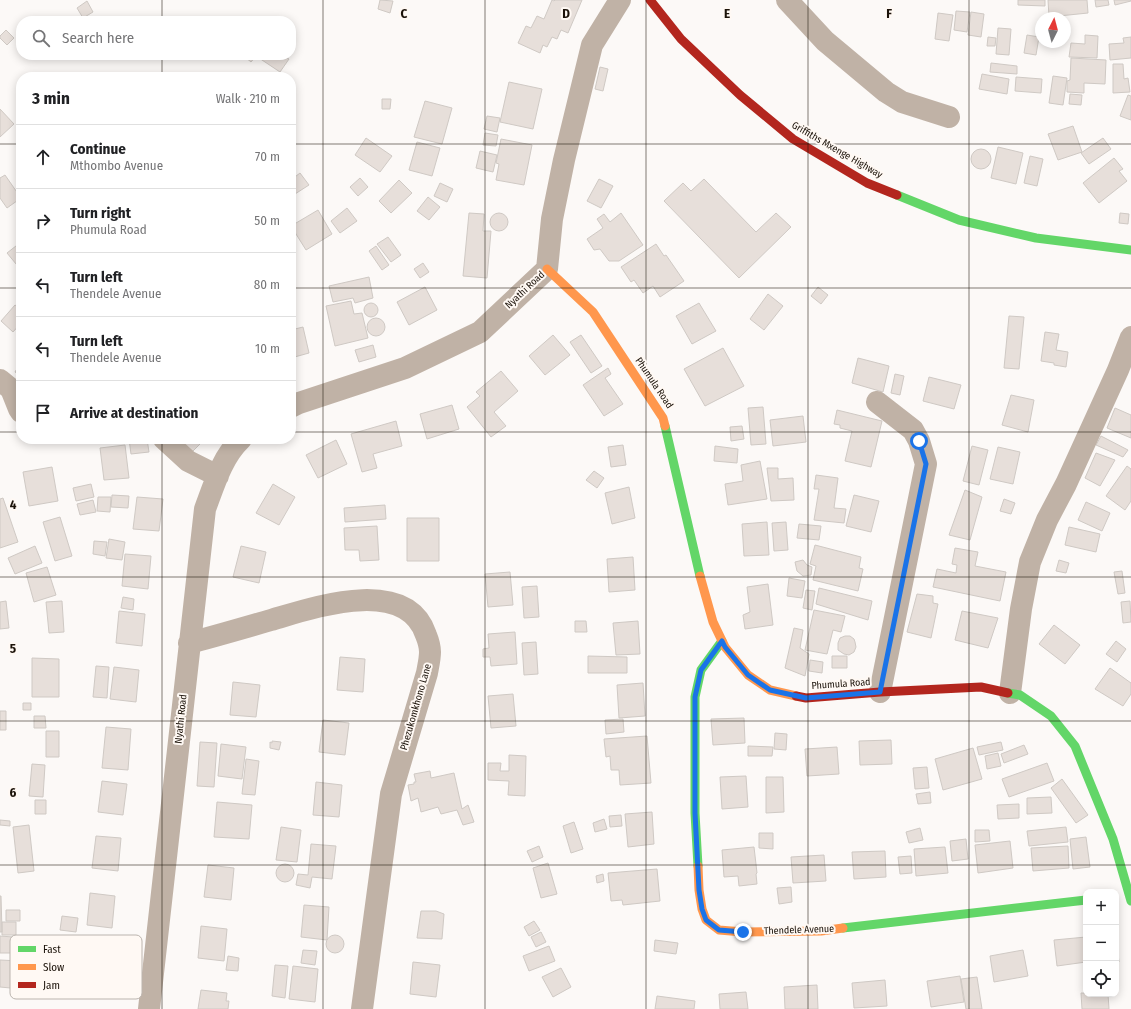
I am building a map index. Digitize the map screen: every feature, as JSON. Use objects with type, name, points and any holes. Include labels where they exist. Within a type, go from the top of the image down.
[{"type":"street","name":"Nyathi Road","points":[[296,404],[405,368],[480,332],[548,269],[552,219],[559,182],[592,45],[620,0]]},
{"type":"street","name":"Griffiths Mxenge Highway","points":[[650,0],[681,39],[740,95],[793,139],[867,183],[959,220],[1036,238],[1131,250]]},
{"type":"street","points":[[787,0],[825,41],[886,92],[902,102],[949,117]]},
{"type":"street","name":"Phumula Road","points":[[548,269],[593,312],[664,418],[696,562],[713,622],[725,647],[748,675],[770,690],[806,698],[880,692],[981,687],[1020,695],[1051,716],[1076,746],[1113,839],[1125,897]]},
{"type":"street","points":[[1010,693],[1021,609],[1030,562],[1047,520],[1066,484],[1118,370],[1131,337]]},
{"type":"street","points":[[0,380],[11,389],[16,402]]},
{"type":"street","points":[[878,402],[913,430],[919,441],[926,464],[880,692]]},
{"type":"street","points":[[169,444],[188,461],[218,476]]},
{"type":"street","name":"Nyathi Road","points":[[149,1009],[205,509],[224,461],[236,444]]},
{"type":"street","name":"Phezukomkhono Lane","points":[[189,643],[315,607],[348,601],[371,599],[384,601],[403,607],[414,615],[423,626],[430,653],[427,673],[391,794],[362,1009]]},
{"type":"street","name":"Thendele Avenue","points":[[722,641],[701,670],[695,697],[695,813],[699,890],[702,909],[706,920],[713,926],[719,930],[743,932],[821,931],[1083,900]]},
{"type":"building","points":[[380,0],[393,1],[390,13],[378,9]]},
{"type":"building","points":[[552,0],[582,0],[568,33],[561,30],[557,39],[552,37],[547,47],[543,45],[540,53],[518,43],[526,26],[531,28],[537,16],[544,19]]},
{"type":"building","points":[[1018,0],[1045,0],[1045,6],[1018,5]]},
{"type":"building","points":[[1048,0],[1087,0],[1088,13],[1071,15],[1071,12],[1049,12]]},
{"type":"building","points":[[1095,0],[1108,0],[1109,5],[1096,7]]},
{"type":"building","points":[[1114,0],[1131,0],[1131,1],[1115,5]]},
{"type":"building","points":[[87,1],[93,12],[86,16],[82,16],[77,8]]},
{"type":"building","points":[[956,11],[970,12],[967,32],[954,30]]},
{"type":"building","points":[[971,12],[984,14],[981,37],[968,35]]},
{"type":"building","points":[[938,13],[953,15],[949,41],[935,39]]},
{"type":"building","points":[[998,28],[1011,29],[1009,55],[996,54]]},
{"type":"building","points":[[6,30],[14,38],[7,45],[0,38]]},
{"type":"building","points":[[1027,35],[1035,36],[1035,48],[1037,48],[1036,55],[1024,53]]},
{"type":"building","points":[[1085,35],[1098,36],[1097,58],[1069,57],[1071,43],[1085,44]]},
{"type":"building","points":[[988,37],[996,38],[995,46],[987,46]]},
{"type":"building","points":[[1131,37],[1131,58],[1110,60],[1109,44],[1124,43],[1123,38]]},
{"type":"building","points":[[1071,58],[1106,60],[1105,84],[1084,83],[1084,93],[1067,92],[1067,81],[1070,80]]},
{"type":"building","points":[[262,60],[288,60],[280,72]]},
{"type":"building","points":[[991,63],[1017,66],[1017,74],[990,72]]},
{"type":"building","points":[[1113,64],[1123,64],[1124,79],[1128,78],[1130,92],[1113,93]]},
{"type":"building","points":[[600,67],[608,69],[603,91],[595,89]]},
{"type":"building","points":[[982,74],[1009,79],[1007,94],[979,89]]},
{"type":"building","points":[[1053,76],[1067,78],[1063,105],[1049,103]]},
{"type":"building","points":[[1016,77],[1042,79],[1041,93],[1015,91]]},
{"type":"building","points":[[509,82],[542,89],[533,129],[500,122]]},
{"type":"building","points":[[1070,94],[1082,95],[1081,105],[1069,104]]},
{"type":"building","points":[[1128,95],[1131,96],[1131,120],[1120,116]]},
{"type":"building","points":[[382,99],[391,99],[390,109],[382,109]]},
{"type":"building","points":[[425,101],[452,108],[442,144],[414,137]]},
{"type":"building","points":[[0,109],[14,124],[0,137]]},
{"type":"building","points":[[487,116],[500,118],[497,132],[484,129]]},
{"type":"building","points":[[1073,126],[1082,152],[1058,160],[1048,134]]},
{"type":"building","points":[[485,133],[498,135],[496,146],[483,145]]},
{"type":"building","points":[[366,138],[392,156],[380,172],[355,155]]},
{"type":"building","points":[[1103,138],[1111,149],[1089,164],[1081,153]]},
{"type":"building","points":[[501,139],[532,145],[524,185],[496,180],[499,164],[496,163]]},
{"type":"building","points":[[417,142],[440,148],[432,176],[409,170]]},
{"type":"building","points":[[998,147],[1023,153],[1016,184],[991,178]]},
{"type":"building","points":[[981,149],[988,152],[991,159],[988,166],[981,169],[974,166],[971,159],[974,152]]},
{"type":"building","points":[[480,151],[497,155],[493,172],[476,168]]},
{"type":"building","points":[[1030,156],[1043,159],[1037,186],[1024,183]]},
{"type":"building","points":[[1114,158],[1123,169],[1119,171],[1127,181],[1099,203],[1083,183]]},
{"type":"building","points":[[300,173],[309,185],[296,193],[296,176]]},
{"type":"building","points":[[5,175],[16,191],[16,202],[7,208],[0,198],[0,178]]},
{"type":"building","points":[[360,178],[368,187],[358,196],[350,187]]},
{"type":"building","points":[[599,179],[613,186],[601,208],[587,201]]},
{"type":"building","points":[[704,179],[756,232],[776,213],[791,227],[739,278],[664,201],[683,183],[691,191]]},
{"type":"building","points":[[399,180],[412,193],[391,213],[379,201]]},
{"type":"building","points":[[440,183],[453,189],[447,202],[434,196]]},
{"type":"building","points":[[428,197],[440,207],[429,220],[417,211]]},
{"type":"building","points":[[347,208],[357,221],[340,233],[331,221]]},
{"type":"building","points":[[318,210],[332,234],[306,250],[296,234],[296,223]]},
{"type":"building","points":[[469,213],[484,214],[483,231],[491,231],[487,278],[463,276]]},
{"type":"building","points":[[499,213],[505,216],[508,222],[505,228],[499,231],[493,228],[490,222],[493,216]]},
{"type":"building","points":[[621,213],[643,245],[619,261],[609,261],[600,249],[594,250],[587,239],[603,228],[597,219],[604,214],[610,222]]},
{"type":"building","points":[[1120,213],[1129,214],[1128,224],[1119,223]]},
{"type":"building","points":[[388,237],[401,255],[391,262],[377,244]]},
{"type":"building","points":[[656,244],[664,256],[666,255],[684,281],[660,297],[653,286],[643,293],[634,280],[631,282],[621,267]]},
{"type":"building","points":[[16,246],[16,264],[7,253]]},
{"type":"building","points":[[376,246],[389,265],[382,270],[369,251]]},
{"type":"building","points":[[423,263],[429,272],[420,278],[414,269]]},
{"type":"building","points":[[369,277],[373,298],[355,303],[353,298],[333,302],[329,286]]},
{"type":"building","points":[[425,287],[437,310],[409,325],[397,302]]},
{"type":"building","points":[[818,287],[828,295],[821,304],[811,296]]},
{"type":"building","points":[[768,294],[783,306],[764,330],[750,319]]},
{"type":"building","points":[[351,301],[354,314],[362,313],[368,338],[335,346],[326,306]]},
{"type":"building","points":[[368,303],[374,303],[378,307],[378,313],[374,317],[368,317],[364,313],[364,307]]},
{"type":"building","points":[[699,303],[716,331],[692,344],[676,316]]},
{"type":"building","points":[[16,306],[16,329],[13,332],[1,321]]},
{"type":"building","points":[[1009,316],[1024,317],[1019,369],[1004,368]]},
{"type":"building","points":[[376,318],[382,321],[385,327],[382,333],[376,336],[370,333],[367,327],[370,321]]},
{"type":"building","points":[[303,327],[309,353],[296,357],[296,329]]},
{"type":"building","points":[[1045,332],[1059,334],[1056,350],[1068,352],[1066,367],[1041,361]]},
{"type":"building","points":[[553,335],[570,355],[545,375],[529,356]]},
{"type":"building","points":[[581,335],[602,366],[591,373],[570,342]]},
{"type":"building","points":[[373,345],[376,357],[359,362],[355,350]]},
{"type":"building","points":[[723,348],[744,386],[705,406],[684,369]]},
{"type":"building","points":[[858,358],[889,366],[883,392],[852,383]]},
{"type":"building","points":[[608,368],[611,374],[605,378],[623,404],[604,416],[583,385]]},
{"type":"building","points":[[501,371],[518,391],[494,412],[506,426],[491,437],[467,407],[480,396],[476,392]]},
{"type":"building","points":[[895,374],[904,376],[900,395],[891,393]]},
{"type":"building","points":[[929,377],[961,385],[954,409],[923,401]]},
{"type":"building","points":[[1011,395],[1034,400],[1028,432],[1002,425]]},
{"type":"building","points":[[452,405],[459,429],[427,439],[420,414]]},
{"type":"building","points":[[763,407],[766,444],[751,445],[748,408]]},
{"type":"building","points":[[1115,408],[1131,415],[1131,438],[1107,428]]},
{"type":"building","points":[[837,410],[882,421],[871,467],[845,461],[852,431],[840,428],[840,425],[834,424]]},
{"type":"building","points":[[803,416],[806,442],[773,446],[770,420]]},
{"type":"building","points":[[396,421],[402,446],[373,454],[377,468],[362,472],[351,434]]},
{"type":"building","points":[[742,426],[744,439],[731,441],[730,427]]},
{"type":"building","points":[[1101,436],[1128,450],[1123,457],[1096,445]]},
{"type":"building","points":[[336,440],[347,464],[318,478],[306,455]]},
{"type":"building","points":[[130,444],[148,444],[149,452],[131,454]]},
{"type":"building","points":[[184,444],[200,444],[192,452]]},
{"type":"building","points":[[125,445],[129,478],[104,480],[100,448]]},
{"type":"building","points":[[623,445],[626,465],[611,467],[608,447]]},
{"type":"building","points":[[715,446],[738,449],[737,463],[714,461]]},
{"type":"building","points":[[972,446],[988,450],[979,485],[963,481]]},
{"type":"building","points":[[998,447],[1020,452],[1013,484],[990,479]]},
{"type":"building","points":[[1096,453],[1115,460],[1100,486],[1085,478]]},
{"type":"building","points":[[760,461],[767,499],[728,505],[725,484],[743,481],[741,465]]},
{"type":"building","points":[[1127,466],[1131,469],[1131,501],[1125,510],[1106,496]]},
{"type":"building","points":[[52,467],[58,501],[29,506],[23,472]]},
{"type":"building","points":[[767,468],[778,468],[778,479],[793,478],[794,500],[771,501]]},
{"type":"building","points":[[594,471],[604,478],[597,488],[586,480]]},
{"type":"building","points":[[816,475],[838,478],[834,508],[846,509],[844,523],[814,520],[819,489],[814,489]]},
{"type":"building","points":[[91,484],[94,497],[76,501],[73,488]]},
{"type":"building","points":[[273,484],[295,497],[279,525],[256,513]]},
{"type":"building","points":[[629,487],[635,518],[612,524],[605,493]]},
{"type":"building","points":[[965,490],[982,497],[970,540],[949,535]]},
{"type":"building","points":[[112,495],[129,496],[128,508],[111,507]]},
{"type":"building","points":[[854,495],[879,501],[871,532],[846,526]]},
{"type":"building","points":[[98,497],[111,497],[110,512],[97,511]]},
{"type":"building","points":[[137,497],[163,499],[159,531],[133,529]]},
{"type":"building","points":[[3,498],[18,542],[0,548],[0,499]]},
{"type":"building","points":[[1004,499],[1015,503],[1011,514],[1000,511]]},
{"type":"building","points":[[93,500],[96,512],[80,515],[77,504]]},
{"type":"building","points":[[1086,502],[1110,513],[1102,531],[1078,520]]},
{"type":"building","points":[[385,505],[386,519],[345,522],[344,508]]},
{"type":"building","points":[[60,517],[72,556],[55,561],[43,522]]},
{"type":"building","points":[[407,518],[439,518],[439,561],[407,561]]},
{"type":"building","points":[[767,522],[769,555],[744,556],[742,524]]},
{"type":"building","points":[[786,522],[788,550],[774,551],[772,523]]},
{"type":"building","points":[[799,524],[821,526],[819,540],[797,538]]},
{"type":"building","points":[[377,526],[379,560],[360,561],[359,550],[345,550],[344,528]]},
{"type":"building","points":[[1069,527],[1100,534],[1096,552],[1065,545]]},
{"type":"building","points":[[109,539],[125,542],[122,560],[106,558]]},
{"type":"building","points":[[94,541],[107,542],[105,556],[93,554]]},
{"type":"building","points":[[815,545],[861,557],[859,568],[863,569],[858,591],[813,580],[816,566],[810,564]]},
{"type":"building","points":[[35,546],[42,563],[15,574],[8,558]]},
{"type":"building","points":[[241,546],[266,552],[259,583],[233,577]]},
{"type":"building","points":[[955,548],[978,552],[975,566],[1006,572],[1000,601],[933,587],[937,569],[956,573],[957,565],[952,564]]},
{"type":"building","points":[[125,554],[151,556],[148,589],[122,586]]},
{"type":"building","points":[[633,557],[635,590],[609,592],[607,559]]},
{"type":"building","points":[[803,560],[807,565],[812,567],[811,575],[803,576],[797,571],[795,562]]},
{"type":"building","points":[[1059,560],[1069,563],[1066,573],[1056,571]]},
{"type":"building","points":[[47,567],[56,595],[34,602],[26,573]]},
{"type":"building","points":[[1122,571],[1125,593],[1118,594],[1114,572]]},
{"type":"building","points":[[510,572],[513,605],[488,607],[485,574]]},
{"type":"building","points":[[789,578],[805,581],[802,598],[787,596]]},
{"type":"building","points":[[768,584],[773,625],[745,629],[743,615],[750,612],[747,587]]},
{"type":"building","points":[[537,586],[539,617],[524,618],[522,587]]},
{"type":"building","points":[[819,588],[872,601],[868,620],[816,604]]},
{"type":"building","points":[[806,590],[815,591],[812,610],[803,608]]},
{"type":"building","points":[[917,594],[933,596],[933,603],[938,604],[931,638],[907,632]]},
{"type":"building","points":[[123,597],[134,599],[133,610],[121,608]]},
{"type":"building","points":[[6,601],[9,628],[0,629],[0,602]]},
{"type":"building","points":[[62,601],[64,632],[49,633],[46,602]]},
{"type":"building","points":[[1130,601],[1131,622],[1123,623],[1121,602]]},
{"type":"building","points":[[814,610],[845,616],[841,632],[833,630],[827,654],[805,650]]},
{"type":"building","points":[[119,611],[145,614],[142,646],[116,643]]},
{"type":"building","points":[[962,611],[998,618],[988,648],[955,640]]},
{"type":"building","points":[[575,621],[586,621],[587,632],[575,632]]},
{"type":"building","points":[[638,621],[640,654],[616,655],[613,623]]},
{"type":"building","points":[[1054,625],[1080,645],[1065,664],[1039,644]]},
{"type":"building","points":[[794,628],[803,630],[800,648],[809,654],[805,676],[785,668]]},
{"type":"building","points":[[515,632],[517,664],[491,666],[490,657],[483,657],[483,649],[489,648],[488,634]]},
{"type":"building","points":[[850,636],[855,642],[856,647],[854,652],[849,655],[838,650],[840,638]]},
{"type":"building","points":[[1116,641],[1126,649],[1117,662],[1106,654]]},
{"type":"building","points":[[536,642],[538,674],[524,675],[522,643]]},
{"type":"building","points":[[588,656],[627,657],[627,673],[588,673]]},
{"type":"building","points":[[832,656],[847,656],[847,668],[832,668]]},
{"type":"building","points":[[340,657],[365,659],[363,692],[337,690]]},
{"type":"building","points":[[32,658],[59,659],[59,697],[32,697]]},
{"type":"building","points":[[810,660],[823,662],[822,673],[809,671]]},
{"type":"building","points":[[96,666],[109,667],[107,698],[93,697]]},
{"type":"building","points":[[114,667],[139,670],[136,702],[110,699]]},
{"type":"building","points":[[1110,668],[1131,683],[1131,694],[1123,706],[1095,689]]},
{"type":"building","points":[[233,682],[260,685],[256,717],[230,715]]},
{"type":"building","points":[[643,683],[645,716],[619,718],[617,685]]},
{"type":"building","points":[[513,694],[516,726],[491,728],[488,696]]},
{"type":"building","points":[[23,703],[31,703],[31,710],[23,710]]},
{"type":"building","points":[[0,711],[6,711],[6,730],[0,730]]},
{"type":"building","points":[[34,716],[45,716],[46,728],[34,728]]},
{"type":"building","points":[[744,718],[745,743],[713,745],[711,719]]},
{"type":"building","points":[[623,719],[624,732],[606,734],[605,720]]},
{"type":"building","points":[[323,720],[349,723],[345,755],[319,752]]},
{"type":"building","points":[[106,727],[131,729],[128,770],[102,768]]},
{"type":"building","points":[[46,731],[59,731],[59,757],[46,757]]},
{"type":"building","points":[[775,733],[787,734],[786,750],[774,749]]},
{"type":"building","points":[[647,736],[651,783],[620,785],[619,770],[611,770],[610,756],[606,757],[604,739]]},
{"type":"building","points":[[891,740],[892,764],[860,765],[859,741]]},
{"type":"building","points":[[272,741],[281,742],[279,750],[270,748],[270,742],[272,743]]},
{"type":"building","points":[[200,742],[217,743],[214,787],[197,786]]},
{"type":"building","points":[[1001,742],[1003,750],[979,755],[977,747]]},
{"type":"building","points":[[221,744],[246,747],[242,779],[218,776]]},
{"type":"building","points":[[1024,745],[1028,754],[1004,763],[1001,754]]},
{"type":"building","points":[[748,746],[773,747],[772,756],[748,756]]},
{"type":"building","points":[[837,747],[839,774],[807,776],[805,749]]},
{"type":"building","points":[[973,748],[982,779],[943,790],[935,759]]},
{"type":"building","points":[[998,753],[1001,766],[987,769],[985,756]]},
{"type":"building","points":[[509,755],[526,756],[525,796],[508,795],[509,781],[488,780],[488,763],[501,763],[500,771],[509,771]]},
{"type":"building","points":[[246,759],[259,761],[255,795],[242,794]]},
{"type":"building","points":[[1047,763],[1054,781],[1009,797],[1002,779]]},
{"type":"building","points":[[32,764],[45,765],[43,797],[29,796]]},
{"type":"building","points":[[927,767],[929,788],[915,789],[913,768]]},
{"type":"building","points":[[430,771],[431,778],[454,773],[462,809],[468,805],[474,822],[463,825],[457,810],[441,814],[438,807],[421,812],[418,798],[411,801],[408,785],[416,782],[414,774]]},
{"type":"building","points":[[746,776],[748,807],[722,809],[720,777]]},
{"type":"building","points":[[766,777],[783,777],[784,812],[766,813]]},
{"type":"building","points":[[1062,779],[1088,815],[1076,823],[1051,788]]},
{"type":"building","points":[[102,781],[127,784],[123,815],[98,812]]},
{"type":"building","points":[[316,782],[342,785],[339,817],[313,815]]},
{"type":"building","points":[[930,792],[931,803],[918,804],[916,794]]},
{"type":"building","points":[[1051,797],[1052,813],[1027,814],[1027,798]]},
{"type":"building","points":[[35,800],[46,800],[46,814],[35,814]]},
{"type":"building","points":[[217,802],[252,805],[249,839],[214,837]]},
{"type":"building","points":[[1019,804],[1019,818],[998,819],[997,805]]},
{"type":"building","points":[[652,812],[654,844],[628,847],[625,814]]},
{"type":"building","points":[[621,815],[622,826],[610,827],[609,816]]},
{"type":"building","points":[[604,819],[607,829],[595,832],[593,823]]},
{"type":"building","points":[[0,820],[10,821],[10,826],[0,825]]},
{"type":"building","points":[[574,822],[583,849],[571,853],[563,826]]},
{"type":"building","points":[[29,825],[34,871],[18,873],[13,827]]},
{"type":"building","points":[[281,827],[301,830],[297,862],[276,860]]},
{"type":"building","points":[[1066,827],[1068,842],[1029,846],[1027,831]]},
{"type":"building","points":[[920,828],[923,840],[909,843],[906,832]]},
{"type":"building","points":[[975,830],[989,830],[990,841],[975,842]]},
{"type":"building","points":[[759,833],[773,833],[773,849],[759,848]]},
{"type":"building","points":[[96,836],[121,838],[118,871],[92,868]]},
{"type":"building","points":[[1086,837],[1090,867],[1073,869],[1070,839]]},
{"type":"building","points":[[966,839],[968,859],[952,861],[950,841]]},
{"type":"building","points":[[1010,841],[1013,868],[978,873],[975,845]]},
{"type":"building","points":[[311,844],[336,846],[332,879],[312,877],[310,888],[296,885],[298,874],[308,875]]},
{"type":"building","points":[[539,846],[543,857],[532,862],[527,851]]},
{"type":"building","points":[[1068,846],[1069,868],[1033,871],[1031,848]]},
{"type":"building","points":[[754,847],[757,884],[739,886],[738,876],[724,877],[722,850]]},
{"type":"building","points":[[945,847],[948,873],[916,876],[914,849]]},
{"type":"building","points":[[885,851],[886,877],[854,879],[852,852]]},
{"type":"building","points":[[824,855],[826,881],[793,883],[791,857]]},
{"type":"building","points":[[911,856],[912,873],[900,874],[898,857]]},
{"type":"building","points":[[548,863],[557,894],[541,898],[533,868]]},
{"type":"building","points":[[285,864],[291,867],[294,873],[291,879],[285,882],[279,879],[276,873],[279,867]]},
{"type":"building","points":[[208,865],[234,868],[231,900],[204,897]]},
{"type":"building","points":[[657,869],[660,901],[623,905],[622,900],[611,901],[608,873]]},
{"type":"building","points":[[603,874],[604,881],[597,883],[596,876]]},
{"type":"building","points":[[791,887],[792,902],[779,904],[777,888]]},
{"type":"building","points":[[90,893],[115,896],[112,928],[87,925]]},
{"type":"building","points":[[1,896],[2,932],[0,932]]},
{"type":"building","points":[[304,905],[329,907],[327,940],[301,937]]},
{"type":"building","points":[[6,910],[20,910],[20,921],[6,921]]},
{"type":"building","points":[[421,911],[436,911],[444,914],[442,939],[417,938]]},
{"type":"building","points":[[62,916],[78,918],[76,932],[60,930]]},
{"type":"building","points":[[534,921],[540,930],[529,936],[524,927]]},
{"type":"building","points":[[2,922],[16,922],[16,935],[2,935]]},
{"type":"building","points":[[201,926],[227,929],[224,961],[198,958]]},
{"type":"building","points":[[541,932],[546,942],[536,947],[531,937]]},
{"type":"building","points":[[335,935],[341,938],[344,944],[341,950],[335,953],[329,950],[326,944],[329,938]]},
{"type":"building","points":[[0,936],[10,937],[10,953],[0,953]]},
{"type":"building","points":[[1083,937],[1083,962],[1057,966],[1054,940]]},
{"type":"building","points":[[655,940],[678,943],[676,954],[654,951]]},
{"type":"building","points":[[549,946],[555,961],[529,971],[523,956]]},
{"type":"building","points":[[303,950],[317,951],[315,965],[301,963]]},
{"type":"building","points":[[1023,950],[1028,976],[994,982],[990,956]]},
{"type":"building","points":[[228,956],[239,958],[238,971],[226,970]]},
{"type":"building","points":[[0,960],[10,960],[10,988],[0,987]]},
{"type":"building","points":[[413,962],[440,965],[436,997],[410,994]]},
{"type":"building","points":[[275,965],[288,966],[285,998],[272,996]]},
{"type":"building","points":[[293,966],[318,969],[315,1002],[289,999]]},
{"type":"building","points":[[561,968],[571,987],[553,997],[542,977]]},
{"type":"building","points":[[960,976],[964,1002],[931,1007],[927,981]]},
{"type":"building","points":[[977,977],[982,1009],[966,1009],[961,979]]},
{"type":"building","points":[[885,980],[887,1006],[854,1008],[852,983]]},
{"type":"building","points":[[817,985],[818,1009],[785,1009],[784,987]]},
{"type":"building","points":[[201,990],[227,993],[226,1001],[229,1001],[228,1009],[198,1009]]},
{"type":"building","points":[[746,992],[748,1009],[720,1009],[719,994]]},
{"type":"building","points":[[1081,993],[1083,993],[1083,997],[1108,997],[1109,1009],[1082,1009]]},
{"type":"building","points":[[657,996],[695,1001],[694,1009],[655,1009]]},
{"type":"traffic: fast","points":[[897,195],[959,220],[1036,238],[1131,250]]},
{"type":"traffic: fast","points":[[665,426],[700,576]]},
{"type":"traffic: fast","points":[[698,866],[695,813],[695,697],[701,670],[722,641]]},
{"type":"traffic: fast","points":[[1008,693],[1020,695],[1051,716],[1075,746],[1113,839],[1131,901]]},
{"type":"traffic: fast","points":[[843,928],[1083,900]]},
{"type":"traffic: slow","points":[[547,269],[593,312],[663,418],[665,426]]},
{"type":"traffic: slow","points":[[700,576],[713,622],[725,647],[748,675],[770,690],[796,696]]},
{"type":"traffic: slow","points":[[698,866],[699,890],[702,909],[706,920],[719,930],[743,932],[821,931],[843,928]]},
{"type":"traffic: jam","points":[[650,0],[681,39],[740,95],[793,139],[867,183],[897,195]]},
{"type":"traffic: jam","points":[[796,696],[806,698],[880,692],[981,687],[1008,693]]},
{"type":"route","points":[[743,932],[719,930],[706,920],[702,909],[699,890],[695,813],[695,697],[701,670],[722,641],[725,647],[748,675],[770,690],[806,698],[880,692],[926,464],[919,441]]}]
